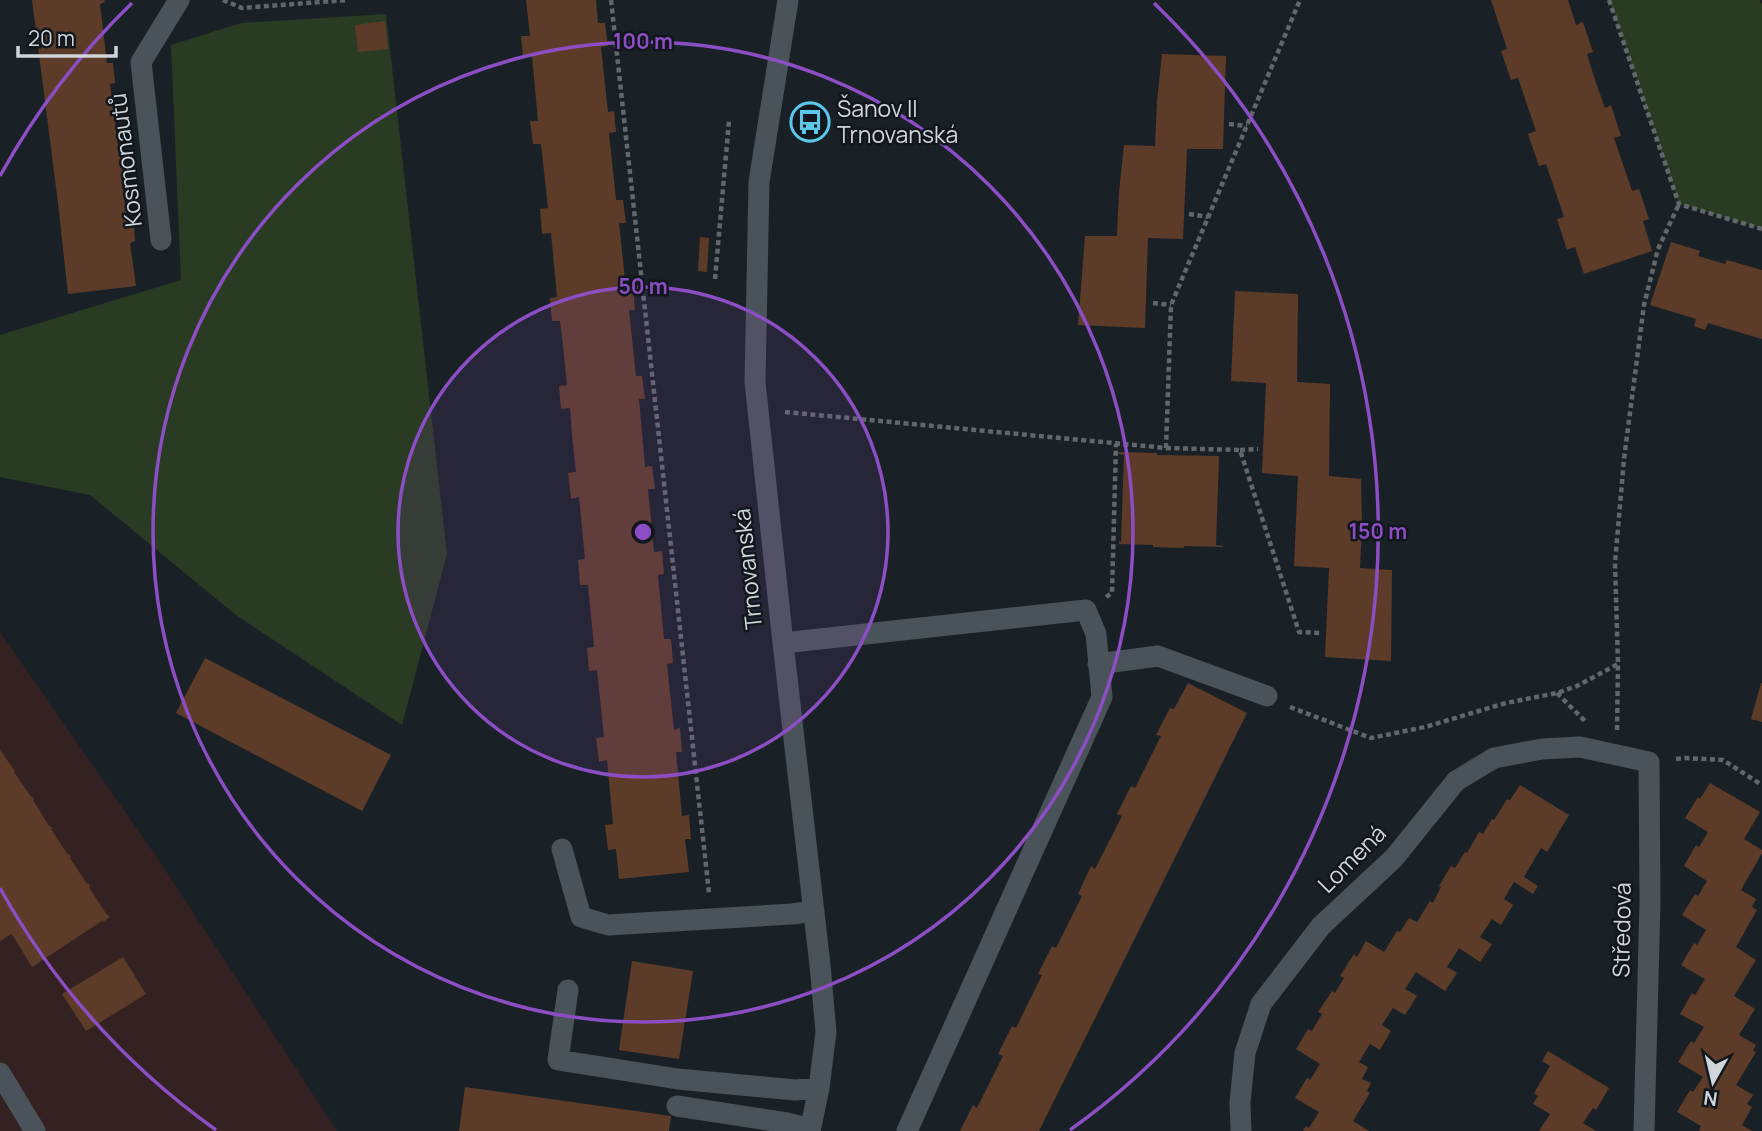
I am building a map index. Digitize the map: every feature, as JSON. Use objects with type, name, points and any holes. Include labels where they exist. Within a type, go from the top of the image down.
[{"type":"street","name":"Kosmonautů","points":[[161,240],[141,62],[178,0]]},
{"type":"street","name":"Trnovanská","points":[[788,0],[759,182],[755,382],[826,1032],[810,1130]]},
{"type":"street","points":[[783,643],[1086,610],[1096,634],[1102,697],[907,1131]]},
{"type":"street","points":[[1098,664],[1158,656],[1267,696]]},
{"type":"street","name":"Lomená","points":[[1241,1131],[1240,1102],[1245,1053],[1261,1004],[1321,926],[1394,858],[1456,781],[1494,758],[1542,749],[1580,747],[1617,754]]},
{"type":"street","points":[[1617,754],[1649,762]]},
{"type":"street","name":"Středová","points":[[1644,1131],[1650,902],[1649,762]]},
{"type":"street","points":[[562,849],[581,917],[608,925],[814,911]]},
{"type":"street","points":[[568,990],[558,1060],[678,1079],[794,1090],[819,1087]]},
{"type":"street","points":[[0,1073],[35,1131]]},
{"type":"street","points":[[677,1106],[787,1123],[810,1130]]},
{"type":"path","points":[[223,0],[242,8],[347,0]]},
{"type":"path","points":[[611,0],[711,918]]},
{"type":"path","points":[[1166,448],[1171,305],[1300,0]]},
{"type":"path","points":[[1609,0],[1679,204],[1658,249],[1643,318],[1624,459],[1615,563],[1617,754]]},
{"type":"path","points":[[715,279],[729,121]]},
{"type":"path","points":[[1229,124],[1247,126]]},
{"type":"path","points":[[1679,204],[1762,229]]},
{"type":"path","points":[[1189,214],[1208,218]]},
{"type":"path","points":[[1153,303],[1171,305]]},
{"type":"path","points":[[758,409],[1116,444],[1166,448],[1258,449]]},
{"type":"path","points":[[1086,610],[1112,593],[1116,444]]},
{"type":"path","points":[[1240,450],[1299,632],[1321,633]]},
{"type":"path","points":[[1267,696],[1371,738],[1425,727],[1506,703],[1557,693],[1577,686],[1618,664]]},
{"type":"path","points":[[1649,762],[1685,758],[1723,760],[1762,785]]},
{"type":"shaded area","points":[[0,632],[158,859],[337,1131],[0,1131]]},
{"type":"green space","points":[[1609,0],[1759,0],[1762,4],[1762,229],[1679,204]]},
{"type":"green space","points":[[386,14],[447,554],[402,725],[236,615],[90,495],[0,477],[0,335],[181,280],[171,45],[241,23]]},
{"type":"building","points":[[32,0],[105,2],[100,4],[107,63],[113,63],[115,83],[110,84],[119,153],[123,151],[126,174],[121,176],[128,225],[134,225],[135,241],[130,243],[136,286],[68,294]]},
{"type":"building","points":[[526,0],[596,0],[598,23],[605,23],[608,46],[601,47],[608,112],[614,111],[616,132],[609,133],[616,200],[623,200],[626,223],[619,223],[626,288],[633,287],[635,310],[629,310],[636,376],[642,376],[645,399],[639,399],[645,467],[652,466],[655,489],[648,489],[654,552],[662,551],[664,574],[658,575],[664,639],[671,639],[673,663],[667,664],[674,730],[680,728],[682,752],[676,752],[682,816],[689,815],[691,839],[685,839],[689,872],[619,879],[616,849],[608,850],[605,825],[613,824],[607,760],[599,762],[596,738],[604,737],[597,670],[589,671],[587,648],[594,647],[588,585],[580,585],[578,560],[585,559],[579,497],[571,499],[568,473],[576,472],[570,408],[561,409],[559,386],[567,385],[560,321],[552,321],[550,298],[557,297],[551,233],[542,234],[540,209],[548,208],[541,144],[533,144],[530,121],[538,121],[532,56],[523,57],[521,36],[530,36]]},
{"type":"building","points":[[1491,0],[1568,0],[1576,25],[1583,22],[1593,52],[1587,54],[1595,80],[1605,108],[1611,105],[1621,136],[1614,138],[1632,191],[1639,189],[1649,219],[1643,221],[1652,251],[1584,274],[1575,247],[1567,250],[1557,219],[1564,217],[1546,164],[1539,166],[1528,134],[1536,131],[1518,78],[1511,80],[1501,51],[1507,49]]},
{"type":"building","points":[[385,21],[388,49],[358,52],[355,25]]},
{"type":"building","points":[[1162,54],[1226,56],[1223,149],[1187,149],[1183,239],[1148,238],[1145,328],[1078,325],[1085,236],[1117,236],[1124,145],[1155,146]]},
{"type":"building","points":[[700,237],[709,238],[707,272],[698,271]]},
{"type":"building","points":[[1671,242],[1700,251],[1698,256],[1725,264],[1727,260],[1762,270],[1762,339],[1708,323],[1705,330],[1694,326],[1696,319],[1650,305]]},
{"type":"building","points":[[1235,291],[1298,294],[1297,382],[1330,384],[1329,476],[1361,479],[1360,568],[1392,570],[1391,661],[1325,657],[1329,568],[1294,566],[1298,476],[1262,473],[1266,383],[1231,381]]},
{"type":"building","points":[[1118,454],[1219,456],[1216,545],[1223,547],[1184,548],[1119,544],[1124,455]]},
{"type":"building","points":[[205,658],[391,755],[362,811],[176,713]]},
{"type":"building","points":[[1188,683],[1247,713],[1039,1131],[960,1131],[973,1105],[977,1108],[1003,1056],[998,1054],[1012,1026],[1016,1028],[1042,975],[1038,974],[1052,946],[1056,948],[1082,896],[1078,894],[1091,866],[1095,869],[1122,816],[1117,814],[1131,786],[1135,788],[1161,736],[1156,735],[1170,708],[1174,709]]},
{"type":"building","points":[[1762,683],[1762,722],[1751,719]]},
{"type":"building","points":[[0,750],[110,917],[32,967],[11,934],[0,941]]},
{"type":"building","points":[[1710,783],[1760,812],[1744,839],[1762,850],[1762,853],[1741,890],[1756,899],[1752,907],[1757,910],[1736,947],[1756,960],[1734,996],[1755,1009],[1739,1035],[1756,1045],[1753,1050],[1756,1052],[1736,1085],[1753,1095],[1747,1104],[1752,1107],[1742,1125],[1752,1131],[1699,1131],[1701,1126],[1677,1112],[1690,1090],[1693,1092],[1703,1077],[1678,1062],[1704,1027],[1680,1014],[1692,993],[1695,995],[1705,979],[1681,965],[1694,943],[1697,945],[1706,930],[1682,915],[1707,881],[1684,866],[1696,845],[1699,847],[1708,832],[1685,818]]},
{"type":"building","points":[[1520,785],[1569,815],[1547,852],[1541,848],[1524,877],[1538,886],[1533,894],[1514,882],[1504,899],[1513,905],[1501,925],[1492,919],[1480,937],[1492,944],[1480,962],[1459,948],[1447,967],[1457,973],[1445,991],[1416,972],[1405,989],[1417,996],[1405,1015],[1393,1008],[1382,1025],[1391,1031],[1380,1050],[1370,1044],[1359,1062],[1368,1067],[1362,1079],[1371,1083],[1367,1091],[1370,1093],[1353,1121],[1369,1131],[1303,1131],[1306,1126],[1309,1128],[1319,1112],[1295,1098],[1307,1078],[1310,1080],[1320,1064],[1296,1049],[1308,1029],[1312,1031],[1322,1014],[1318,1012],[1332,991],[1335,993],[1344,978],[1340,976],[1354,954],[1357,957],[1366,941],[1384,952],[1409,918],[1417,922],[1430,901],[1433,903],[1451,866],[1455,868],[1479,832],[1483,834]]},
{"type":"building","points":[[123,957],[146,994],[86,1031],[62,994]]},
{"type":"building","points":[[632,961],[693,971],[679,1059],[619,1050]]},
{"type":"building","points":[[1548,1051],[1609,1088],[1596,1110],[1593,1108],[1583,1123],[1596,1131],[1539,1131],[1550,1114],[1533,1104],[1538,1096],[1534,1093],[1550,1066],[1542,1061]]},
{"type":"building","points":[[465,1087],[671,1116],[669,1131],[459,1131]]},
{"type":"place","name":"Šanov II Trnovanská","points":[[810,122]]}]
